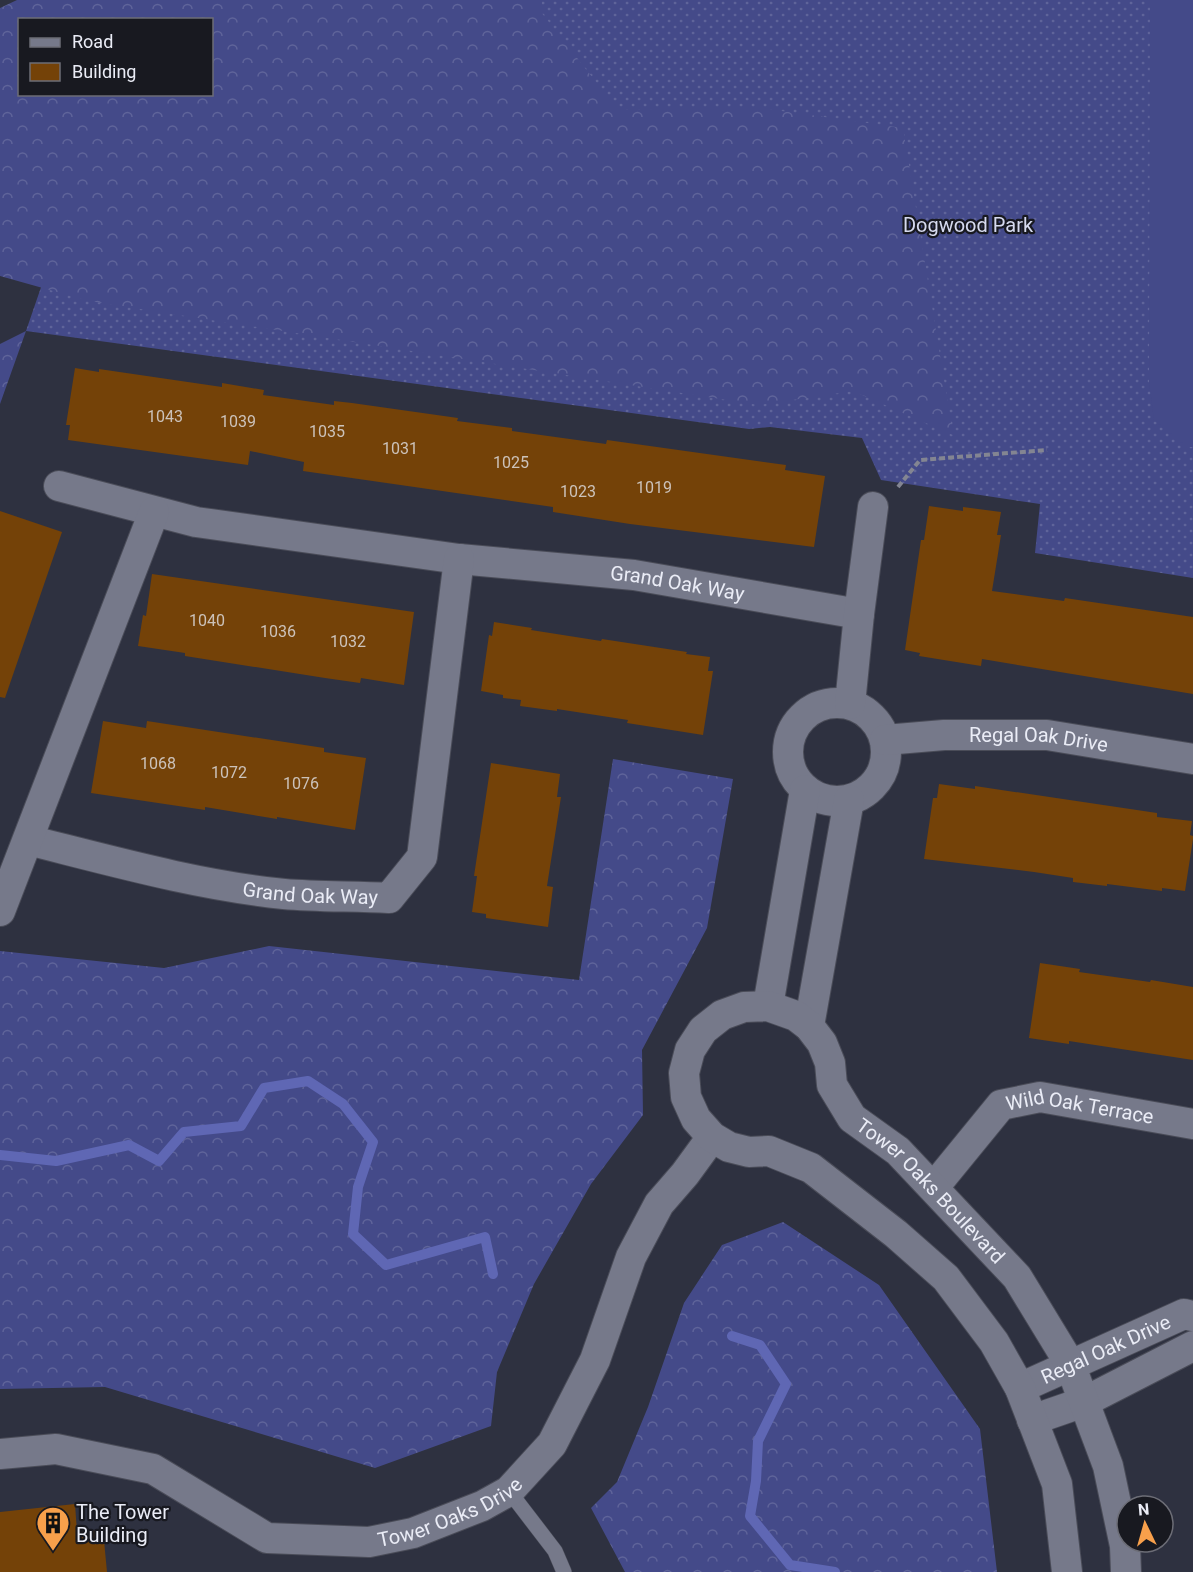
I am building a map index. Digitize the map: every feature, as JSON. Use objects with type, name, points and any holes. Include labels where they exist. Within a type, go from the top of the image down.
[{"type":"street","name":"Grand Oak Way","points":[[59,486],[196,522],[459,559],[634,575],[859,614]]},
{"type":"street","points":[[850,704],[873,507]]},
{"type":"street","points":[[0,911],[154,512]]},
{"type":"street","name":"Grand Oak Way","points":[[28,840],[128,865],[284,894],[389,898],[422,857],[459,559]]},
{"type":"street","points":[[832,703],[850,704],[871,716],[885,740],[884,766],[878,780],[866,792],[849,800],[820,799],[805,790],[791,772],[788,761],[788,744],[794,727],[809,712],[832,703]]},
{"type":"street","name":"Regal Oak Drive","points":[[885,740],[944,735],[1047,735],[1193,759]]},
{"type":"street","points":[[768,1006],[805,790]]},
{"type":"street","points":[[808,1026],[849,800]]},
{"type":"street","name":"Tower Oaks Boulevard","points":[[1067,1572],[1057,1484],[1020,1388],[994,1342],[946,1278],[896,1234],[811,1168],[769,1152],[749,1152],[729,1147],[712,1137],[696,1119],[686,1097],[684,1073],[690,1050],[703,1030],[722,1015],[744,1007],[768,1006],[796,1016],[808,1026],[822,1042],[830,1063],[832,1085],[852,1118],[898,1151],[1017,1277],[1070,1364],[1108,1466],[1125,1546],[1126,1572]]},
{"type":"street","name":"Wild Oak Terrace","points":[[934,1187],[1001,1105],[1040,1097],[1193,1124]]},
{"type":"street","name":"Tower Oaks Drive","points":[[0,1454],[56,1449],[153,1468],[267,1538],[369,1542],[413,1533],[482,1506],[509,1491],[552,1444],[595,1360],[631,1257],[659,1204],[712,1137]]},
{"type":"street","name":"Regal Oak Drive","points":[[1020,1388],[1184,1314],[1193,1316]]},
{"type":"street","name":"Regal Oak Drive","points":[[1032,1420],[1084,1402],[1193,1346]]},
{"type":"lane","points":[[509,1491],[555,1551],[564,1572]]},
{"type":"path","points":[[873,507],[888,503],[920,460],[1047,450]]},
{"type":"green space","points":[[17,0],[542,0],[541,12],[618,110],[753,107],[903,128],[953,435],[853,391],[759,405],[89,301],[0,276],[0,8]]},
{"type":"green space","name":"Dogwood Park","points":[[140,0],[1193,0],[1193,578],[1035,553],[1040,504],[881,480],[862,438],[770,427],[749,429],[26,331],[107,96],[213,96],[213,18],[205,18]]},
{"type":"green space","points":[[1150,0],[1193,0],[1193,447],[1187,447],[1154,420],[1149,382]]},
{"type":"green space","points":[[26,331],[0,404],[0,344]]},
{"type":"green space","points":[[613,759],[733,779],[707,928],[642,1050],[643,1115],[591,1184],[534,1284],[497,1372],[491,1426],[375,1468],[105,1387],[0,1389],[0,951],[164,968],[269,946],[579,980]]},
{"type":"green space","points":[[783,1222],[879,1285],[980,1429],[997,1572],[625,1572],[591,1508],[617,1482],[648,1407],[684,1303],[722,1245]]},
{"type":"building","points":[[75,368],[99,372],[99,369],[222,387],[222,383],[264,390],[263,395],[334,405],[334,401],[352,403],[458,418],[457,421],[512,428],[512,431],[606,444],[607,440],[786,465],[785,470],[825,476],[814,547],[630,524],[553,512],[553,507],[303,471],[304,462],[250,451],[248,465],[68,440],[70,425],[66,425]]},
{"type":"building","points":[[929,506],[963,511],[963,507],[1001,512],[997,535],[1001,535],[992,591],[1064,601],[1065,598],[1193,617],[1193,694],[982,659],[981,666],[919,656],[920,653],[905,650],[921,540],[924,540]]},
{"type":"building","points":[[0,511],[62,532],[5,698],[0,697]]},
{"type":"building","points":[[152,574],[414,612],[404,685],[361,678],[360,683],[325,678],[185,656],[185,653],[138,646],[143,615],[146,616]]},
{"type":"building","points":[[494,622],[532,628],[531,630],[710,657],[708,671],[713,671],[703,735],[627,723],[628,720],[520,706],[521,700],[503,698],[503,695],[481,691],[489,635],[492,636]]},
{"type":"building","points":[[103,721],[146,728],[147,721],[324,748],[324,752],[366,758],[355,830],[277,817],[277,819],[205,807],[205,810],[91,793]]},
{"type":"building","points":[[491,763],[560,774],[557,797],[561,797],[547,886],[553,887],[548,927],[486,918],[486,914],[472,912],[477,876],[474,876]]},
{"type":"building","points":[[939,784],[975,789],[975,786],[1157,813],[1157,817],[1192,821],[1190,835],[1193,839],[1185,891],[1162,888],[1162,891],[1073,882],[1073,878],[924,859],[933,798],[937,798]]},
{"type":"building","points":[[1040,963],[1080,969],[1079,972],[1193,987],[1193,1060],[1069,1041],[1069,1044],[1029,1038]]},
{"type":"building","name":"The Tower Building","points":[[75,1504],[77,1532],[103,1530],[107,1572],[0,1572],[0,1512]]},
{"type":"waterway","points":[[0,1155],[56,1161],[129,1145],[159,1161],[184,1132],[241,1126],[264,1088],[308,1081],[343,1104],[373,1142],[358,1187],[353,1234],[386,1265],[485,1237],[493,1274]]},
{"type":"waterway","points":[[732,1336],[760,1345],[786,1384],[758,1441],[756,1481],[750,1516],[790,1565],[835,1572]]},
{"type":"place","name":"The Tower Building","points":[[53,1552]]}]
